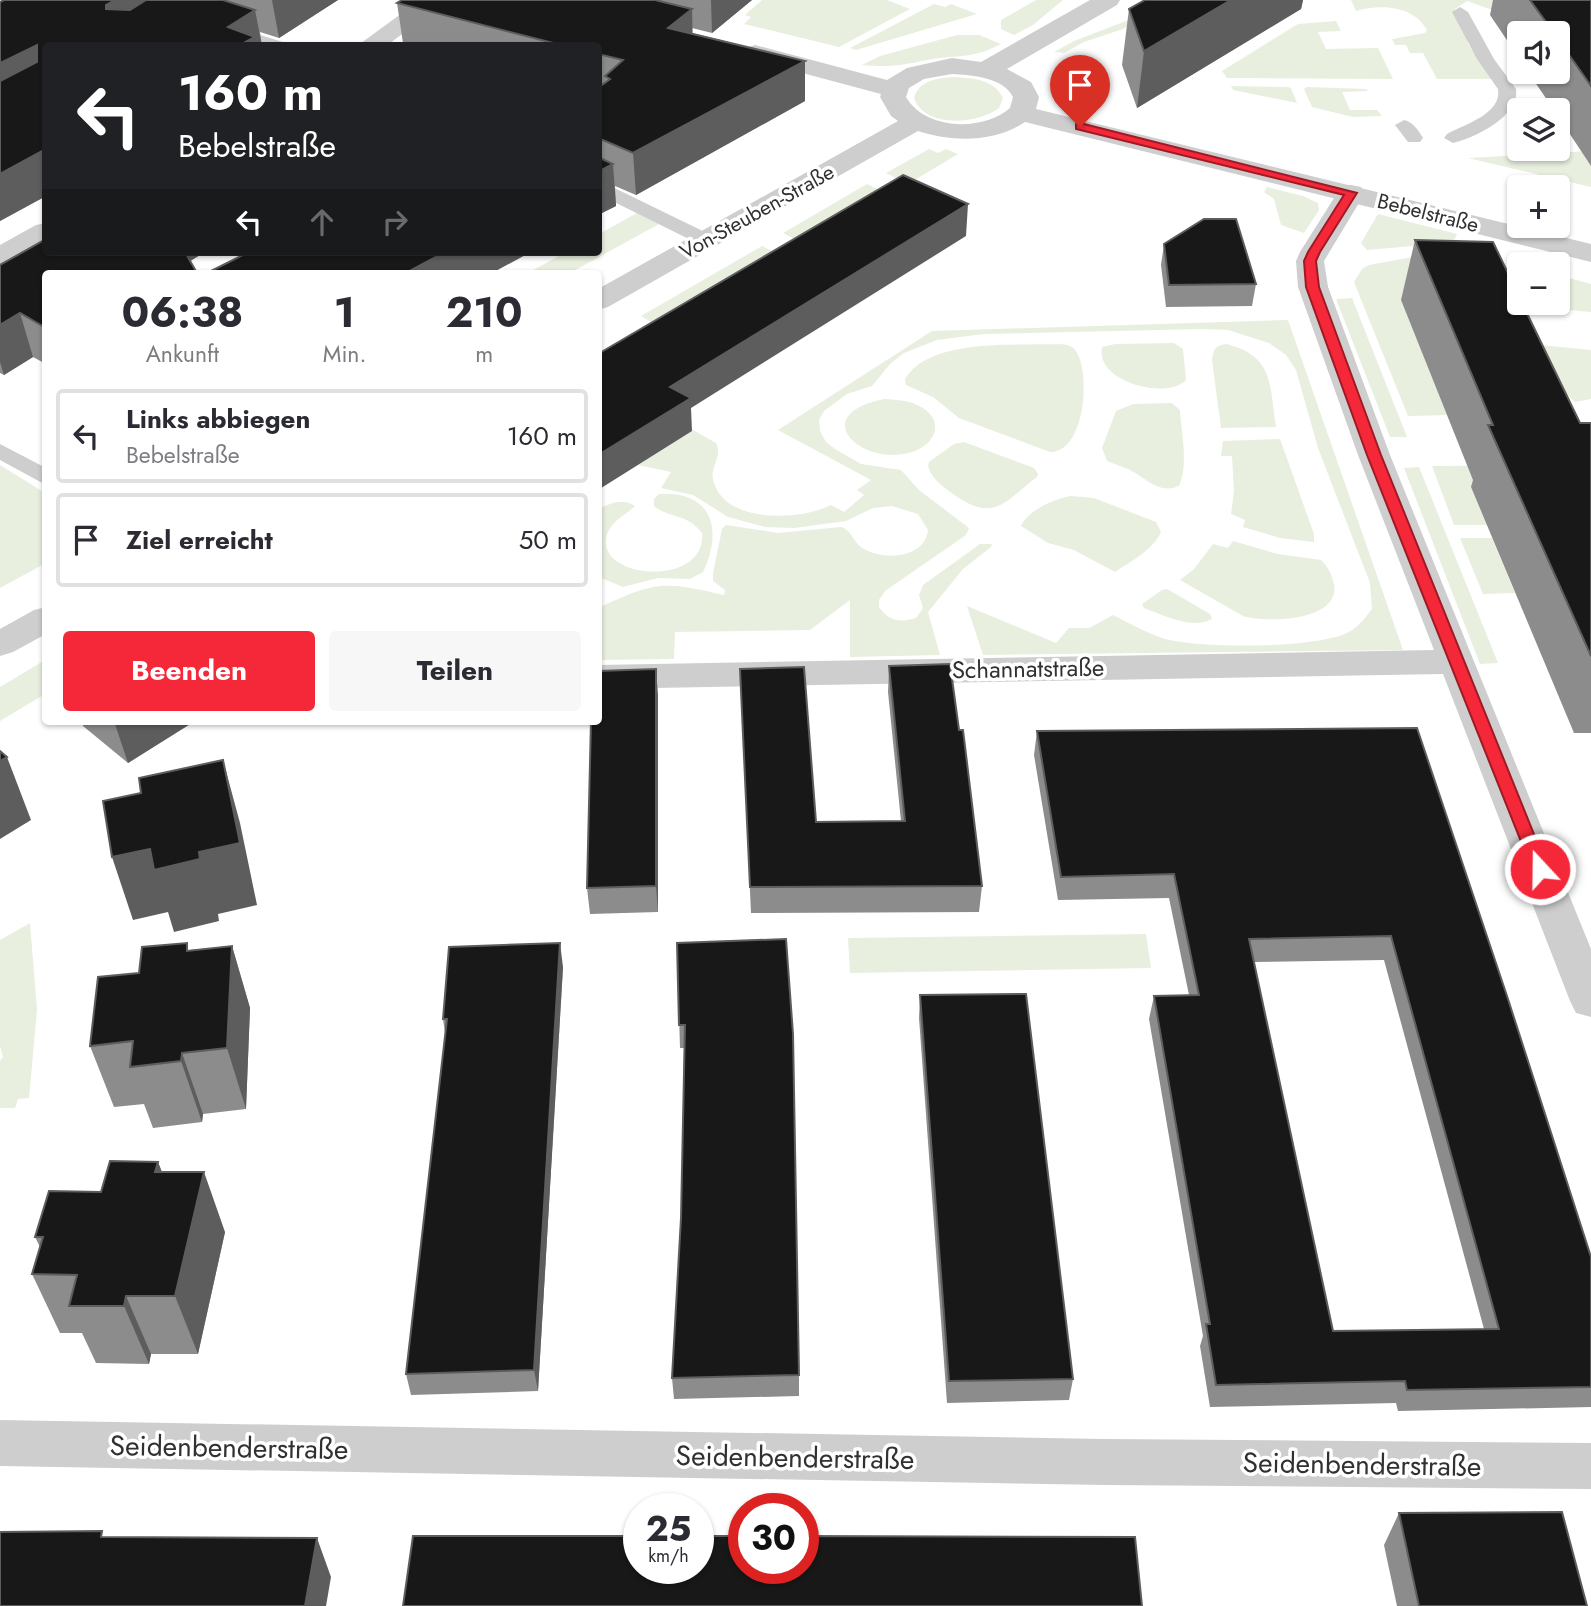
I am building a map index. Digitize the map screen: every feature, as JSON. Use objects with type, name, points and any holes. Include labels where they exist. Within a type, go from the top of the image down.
[{"type":"street","points":[[375,42],[436,0]]},
{"type":"street","points":[[988,69],[1108,0]]},
{"type":"street","points":[[735,48],[893,89]]},
{"type":"street","points":[[951,66],[988,69],[1004,76],[1022,90],[1025,98],[1020,113],[1001,125],[973,131],[932,128],[915,122],[895,107],[891,98],[893,89],[908,76],[932,68],[951,66]]},
{"type":"street","name":"Bebelstraße","points":[[1020,113],[1591,253]]},
{"type":"street","name":"Von-Steuben-Straße","points":[[602,299],[915,122]]},
{"type":"street","points":[[1351,193],[1310,261],[1312,287],[1374,455],[1588,982]]},
{"type":"street","points":[[0,257],[42,233]]},
{"type":"street","points":[[0,644],[42,620]]},
{"type":"street","name":"Schannatstraße","points":[[602,677],[1458,662]]},
{"type":"street","name":"Seidenbenderstraße","points":[[0,1443],[1105,1462],[1591,1466]]},
{"type":"lane","points":[[1453,138],[1497,114],[1504,108],[1508,95],[1507,89],[1486,60],[1460,12]]},
{"type":"lane","points":[[210,24],[264,42]]},
{"type":"lane","points":[[602,188],[706,240]]},
{"type":"lane","points":[[0,451],[42,476]]},
{"type":"green space","points":[[762,0],[887,0],[910,9],[839,47],[744,24],[751,17],[745,15]]},
{"type":"green space","points":[[1036,0],[1063,0],[1033,25],[1014,35],[1001,29],[1001,20]]},
{"type":"green space","points":[[1351,0],[1514,0],[1498,12],[1467,1],[1455,9],[1466,32],[1468,44],[1492,79],[1437,79],[1423,53],[1410,53],[1406,45],[1395,45],[1392,39],[1425,33],[1427,30],[1421,22],[1395,8],[1356,11]]},
{"type":"green space","points":[[934,4],[945,7],[951,4],[977,14],[856,50],[850,48]]},
{"type":"green space","points":[[1131,19],[1136,20],[1123,29],[1084,42],[1064,53],[1054,52],[1074,41]]},
{"type":"green space","points":[[1336,21],[1341,31],[1318,32],[1326,49],[1378,48],[1393,79],[1227,78],[1222,71],[1298,24]]},
{"type":"green space","points":[[957,35],[979,35],[1001,44],[964,56],[895,66],[862,65],[880,56]]},
{"type":"green space","points":[[954,77],[982,81],[994,87],[1003,98],[999,108],[978,118],[953,121],[929,115],[920,108],[914,98],[920,87],[936,79]]},
{"type":"green space","points":[[1231,86],[1288,87],[1291,88],[1297,103],[1233,90]]},
{"type":"green space","points":[[1304,89],[1366,89],[1368,91],[1342,92],[1350,110],[1377,110],[1382,116],[1353,117],[1312,107]]},
{"type":"green space","points":[[929,149],[938,153],[946,149],[958,154],[908,184],[886,173]]},
{"type":"green space","points":[[1591,151],[1591,187],[1570,182],[1570,175],[1540,175],[1468,158],[1507,156],[1507,161],[1570,161],[1570,152]]},
{"type":"green space","points":[[867,184],[890,195],[806,245],[783,233]]},
{"type":"green space","points":[[1267,187],[1303,196],[1318,203],[1319,210],[1304,233],[1281,225],[1274,199],[1264,192]]},
{"type":"green space","points":[[637,213],[659,224],[602,255],[602,232]]},
{"type":"green space","points":[[1378,214],[1457,234],[1454,241],[1447,243],[1367,250],[1361,243]]},
{"type":"green space","points":[[762,246],[784,257],[663,329],[641,316]]},
{"type":"green space","points":[[1424,255],[1401,300],[1447,415],[1408,416],[1354,282],[1362,269],[1369,265]]},
{"type":"green space","points":[[559,256],[601,256],[575,270],[533,270]]},
{"type":"green space","points":[[1570,278],[1591,284],[1591,312],[1570,310]]},
{"type":"green space","points":[[1352,298],[1407,437],[1390,437],[1336,299]]},
{"type":"green space","points":[[1288,320],[1403,650],[983,655],[967,606],[1056,643],[1069,628],[1089,628],[1113,615],[1162,638],[1179,642],[1257,646],[1333,638],[1353,630],[1372,609],[1370,583],[1318,448],[1296,370],[1286,355],[1269,343],[1228,330],[1202,329],[984,334],[937,340],[904,353],[890,364],[872,386],[847,394],[824,411],[819,420],[820,431],[826,442],[861,464],[901,470],[919,490],[969,528],[966,535],[885,591],[879,600],[879,607],[887,615],[900,620],[916,618],[923,608],[919,595],[923,585],[980,544],[992,544],[963,569],[928,612],[940,655],[850,657],[850,600],[810,630],[675,632],[674,659],[602,660],[602,606],[647,588],[660,586],[687,587],[724,595],[725,590],[713,581],[713,573],[722,529],[726,525],[778,533],[841,527],[864,549],[893,556],[920,546],[928,530],[918,514],[892,506],[873,508],[846,521],[794,528],[765,527],[728,517],[693,495],[661,488],[671,472],[638,465],[681,437],[602,379],[716,443],[718,453],[713,479],[719,494],[731,504],[764,515],[801,514],[831,505],[844,512],[864,495],[857,490],[871,480],[778,430],[932,331]]},
{"type":"green space","points":[[1174,343],[1183,349],[1186,380],[1177,386],[1150,388],[1135,384],[1121,379],[1103,360],[1102,347],[1115,344]]},
{"type":"green space","points":[[1062,344],[1075,349],[1081,362],[1084,393],[1078,426],[1062,449],[1050,452],[959,418],[933,397],[906,385],[905,379],[917,366],[934,356],[954,350],[1000,345]]},
{"type":"green space","points":[[1227,344],[1243,350],[1262,365],[1270,386],[1276,427],[1221,428],[1212,360],[1216,348]]},
{"type":"green space","points":[[1530,344],[1591,350],[1591,399],[1575,402],[1550,378]]},
{"type":"green space","points":[[885,399],[909,402],[931,415],[935,428],[930,441],[915,451],[895,455],[877,453],[861,447],[850,438],[845,427],[848,416],[861,406]]},
{"type":"green space","points":[[1172,403],[1180,410],[1184,448],[1184,468],[1179,486],[1159,487],[1128,469],[1107,461],[1102,448],[1116,411],[1133,404]]},
{"type":"green space","points":[[1280,439],[1314,534],[1314,542],[1280,538],[1243,527],[1245,520],[1231,514],[1234,491],[1232,456],[1221,456],[1223,441]]},
{"type":"green space","points":[[964,442],[1034,468],[1037,477],[998,506],[989,508],[967,503],[938,482],[928,466],[929,462],[954,444]]},
{"type":"green space","points":[[0,465],[42,491],[42,565],[0,588]]},
{"type":"green space","points":[[1553,465],[1471,487],[1487,525],[1454,525],[1432,466]]},
{"type":"green space","points":[[1419,467],[1498,663],[1480,664],[1404,468]]},
{"type":"green space","points":[[659,494],[691,499],[702,506],[709,516],[712,542],[703,572],[690,579],[658,578],[623,587],[602,578],[602,508],[612,503],[626,502],[635,506],[616,521],[608,532],[607,548],[615,560],[631,568],[650,572],[669,570],[687,563],[699,551],[702,533],[690,522],[654,506],[654,499]]},
{"type":"green space","points":[[1071,496],[1094,498],[1156,522],[1161,532],[1147,550],[1115,572],[1074,550],[1048,543],[1021,526],[1029,515],[1042,506]]},
{"type":"green space","points":[[1460,538],[1492,538],[1515,593],[1483,594]]},
{"type":"green space","points":[[1233,541],[1278,554],[1321,560],[1328,568],[1334,584],[1333,597],[1326,606],[1300,617],[1254,618],[1243,616],[1180,580],[1194,569],[1213,544],[1228,548]]},
{"type":"green space","points":[[1167,589],[1210,614],[1212,619],[1187,622],[1144,608],[1142,604]]},
{"type":"green space","points":[[42,662],[42,696],[0,721],[0,687]]},
{"type":"green space","points":[[30,923],[37,1010],[29,1098],[18,1099],[15,1108],[0,1108],[0,1061],[3,1057],[0,1046],[0,940]]},
{"type":"green space","points":[[1146,934],[1151,968],[850,973],[848,938]]},
{"type":"building","points":[[115,0],[106,5],[106,9],[130,10],[146,0],[223,0],[255,10],[228,27],[255,37],[246,42],[42,42],[42,151],[0,174],[0,81],[37,62],[37,45],[0,63],[0,2]]},
{"type":"building","points":[[402,0],[655,0],[692,9],[668,28],[805,61],[633,153],[602,140],[602,85],[610,79],[605,76],[623,60],[602,55],[602,42],[549,42],[397,3]]},
{"type":"building","points":[[1145,0],[1231,0],[1144,51],[1129,9]]},
{"type":"building","points":[[1530,0],[1591,0],[1591,86],[1570,56],[1570,21],[1545,21]]},
{"type":"building","points":[[602,159],[613,164],[602,170]]},
{"type":"building","points":[[903,175],[968,204],[670,387],[691,398],[602,453],[602,352]]},
{"type":"building","points":[[1204,219],[1236,219],[1256,284],[1169,285],[1164,244]]},
{"type":"building","points":[[1415,240],[1493,242],[1507,271],[1507,315],[1528,315],[1580,423],[1591,423],[1591,656],[1488,425],[1493,425]]},
{"type":"building","points":[[42,241],[42,256],[187,256],[195,270],[42,270],[42,326],[20,313],[0,325],[0,265]]},
{"type":"building","points":[[241,256],[438,256],[412,270],[213,270]]},
{"type":"building","points":[[950,664],[959,730],[963,730],[982,886],[750,887],[740,669],[804,667],[816,822],[905,821],[889,666]]},
{"type":"building","points":[[656,669],[656,886],[587,888],[591,725],[602,725],[602,671]]},
{"type":"building","points":[[1417,728],[1591,1257],[1591,1387],[1407,1390],[1405,1381],[1216,1385],[1206,1324],[1210,1324],[1154,996],[1199,995],[1174,874],[1061,877],[1037,731]],"holes":[[[1391,936],[1499,1329],[1333,1331],[1249,939]]]},
{"type":"building","points":[[0,751],[7,757],[0,761]]},
{"type":"building","points":[[223,760],[240,843],[199,852],[200,859],[154,870],[150,849],[112,857],[103,801],[141,793],[139,778]]},
{"type":"building","points":[[786,939],[793,1034],[799,1375],[672,1378],[681,1218],[685,1025],[679,1025],[677,943]]},
{"type":"building","points":[[187,943],[187,951],[232,946],[227,1048],[182,1053],[181,1061],[130,1067],[133,1041],[90,1046],[98,977],[139,973],[142,947]]},
{"type":"building","points":[[560,943],[534,1370],[406,1374],[447,1019],[443,1019],[449,947]]},
{"type":"building","points":[[1026,994],[1073,1379],[949,1381],[920,995]]},
{"type":"building","points":[[110,1161],[158,1162],[155,1172],[204,1172],[175,1296],[126,1296],[124,1306],[69,1306],[77,1275],[32,1274],[43,1237],[35,1237],[49,1191],[101,1192]]},
{"type":"building","points":[[1562,1512],[1587,1606],[1419,1606],[1399,1513]]},
{"type":"building","points":[[102,1531],[101,1537],[317,1538],[305,1606],[0,1606],[0,1532]]},
{"type":"building","points":[[413,1536],[623,1536],[623,1584],[714,1584],[714,1536],[728,1536],[728,1584],[819,1584],[819,1536],[1135,1537],[1142,1606],[403,1606]]},
{"type":"route","points":[[1080,127],[1351,193],[1310,261],[1312,287],[1374,455],[1540,869]]}]
